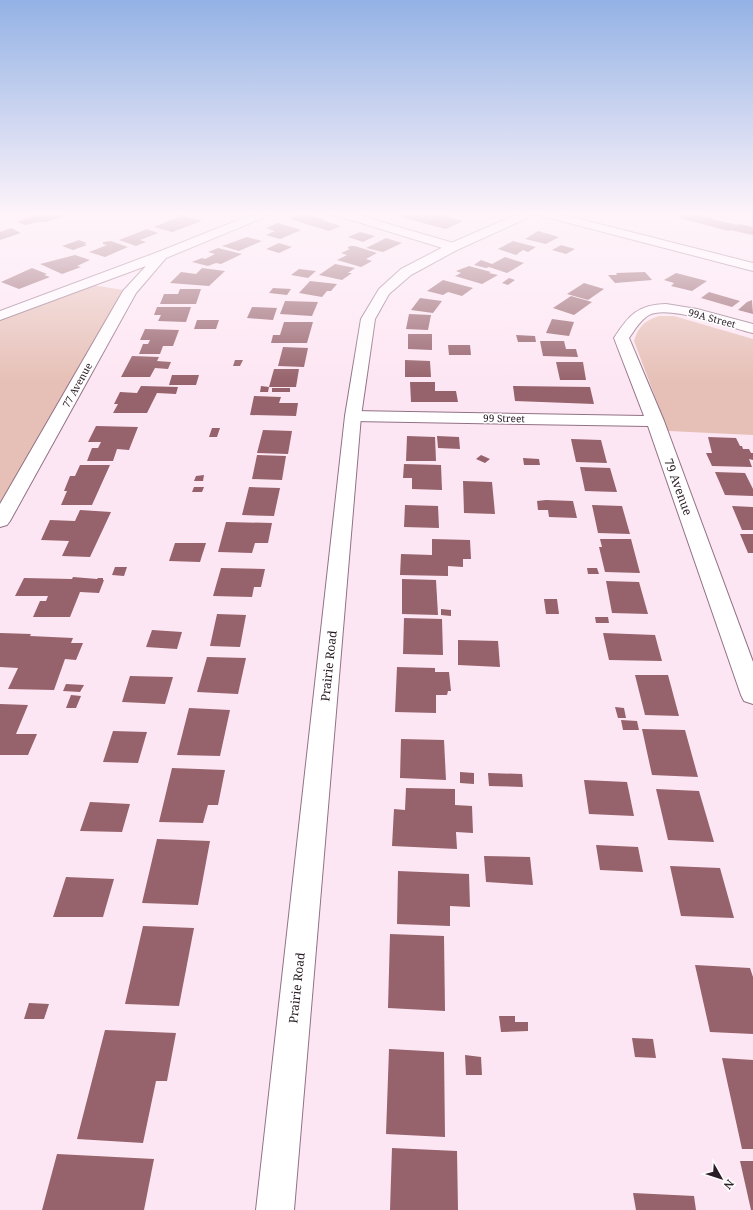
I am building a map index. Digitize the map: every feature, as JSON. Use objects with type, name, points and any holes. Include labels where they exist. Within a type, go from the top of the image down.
[{"type":"street","points":[[0,316],[124,269]]},
{"type":"street","name":"77 Avenue","points":[[0,521],[117,289],[143,269]]},
{"type":"street","name":"Prairie Road","points":[[275,1210],[353,416],[368,319],[384,292],[411,269]]},
{"type":"street","points":[[85,284],[117,289]]},
{"type":"street","name":"79 Avenue","points":[[670,309],[662,308],[644,311],[621,338],[655,421],[753,695]]},
{"type":"street","name":"99A Street","points":[[670,309],[693,312],[753,329]]},
{"type":"street","name":"99 Street","points":[[353,416],[655,421]]},
{"type":"shaded area","points":[[85,284],[130,291],[0,521],[0,317]]},
{"type":"shaded area","points":[[659,316],[674,316],[753,339],[753,435],[668,431],[634,341],[640,328],[646,322]]},
{"type":"building","points":[[29,269],[36,269],[47,274],[44,275],[50,277],[19,289],[1,282]]},
{"type":"building","points":[[52,269],[74,269],[62,274]]},
{"type":"building","points":[[201,269],[225,271],[209,286],[170,283],[181,272],[196,274]]},
{"type":"building","points":[[298,269],[316,271],[308,278],[291,275]]},
{"type":"building","points":[[327,269],[353,269],[348,273],[352,273],[342,280],[319,275]]},
{"type":"building","points":[[460,269],[482,269],[498,275],[482,284],[455,276],[461,273],[456,271]]},
{"type":"building","points":[[496,269],[513,269],[507,273]]},
{"type":"building","points":[[645,272],[652,280],[615,283],[608,275],[617,275],[616,273]]},
{"type":"building","points":[[676,273],[707,281],[692,291],[671,286],[674,283],[664,280]]},
{"type":"building","points":[[509,278],[515,280],[508,285],[502,283]]},
{"type":"building","points":[[443,280],[473,288],[462,296],[448,292],[443,295],[427,291]]},
{"type":"building","points":[[310,281],[337,284],[331,291],[327,291],[322,297],[299,293]]},
{"type":"building","points":[[584,283],[604,289],[588,300],[567,294]]},
{"type":"building","points":[[273,288],[291,289],[287,295],[269,293]]},
{"type":"building","points":[[180,289],[201,289],[196,304],[160,304],[164,294],[178,294]]},
{"type":"building","points":[[709,292],[740,301],[732,307],[701,298]]},
{"type":"building","points":[[571,296],[592,302],[574,315],[553,308]]},
{"type":"building","points":[[420,298],[442,301],[433,313],[411,310]]},
{"type":"building","points":[[752,300],[753,314],[738,310],[747,302]]},
{"type":"building","points":[[285,301],[318,302],[312,316],[280,314]]},
{"type":"building","points":[[157,307],[191,307],[186,322],[158,321],[161,315],[154,315]]},
{"type":"building","points":[[252,307],[277,308],[273,320],[247,318]]},
{"type":"building","points":[[409,314],[431,315],[428,330],[406,329]]},
{"type":"building","points":[[552,319],[574,322],[569,336],[546,333]]},
{"type":"building","points":[[197,320],[219,320],[216,329],[194,329]]},
{"type":"building","points":[[284,322],[313,322],[307,343],[271,343],[273,335],[280,335]]},
{"type":"building","points":[[145,329],[179,330],[173,346],[163,346],[160,354],[139,354],[143,344],[148,344],[150,340],[140,340]]},
{"type":"building","points":[[408,334],[432,334],[432,350],[408,349]]},
{"type":"building","points":[[516,335],[535,336],[536,342],[518,342]]},
{"type":"building","points":[[540,341],[564,341],[566,349],[576,349],[578,357],[543,356]]},
{"type":"building","points":[[448,345],[470,345],[471,355],[449,355]]},
{"type":"building","points":[[283,347],[308,348],[304,367],[278,366]]},
{"type":"building","points":[[132,356],[159,357],[157,361],[171,362],[168,369],[155,368],[150,377],[121,377]]},
{"type":"building","points":[[235,360],[243,360],[240,366],[233,366]]},
{"type":"building","points":[[405,360],[430,361],[431,377],[405,377]]},
{"type":"building","points":[[556,362],[583,362],[586,380],[560,380]]},
{"type":"building","points":[[274,369],[299,369],[296,387],[269,387]]},
{"type":"building","points":[[172,375],[199,375],[196,385],[169,385]]},
{"type":"building","points":[[410,382],[435,382],[435,391],[456,391],[458,402],[411,402]]},
{"type":"building","points":[[141,386],[178,387],[176,394],[157,393],[147,413],[113,413],[118,404],[114,404],[120,392],[137,393]]},
{"type":"building","points":[[261,386],[269,387],[268,392],[260,392]]},
{"type":"building","points":[[513,386],[590,387],[594,404],[515,401]]},
{"type":"building","points":[[272,388],[290,388],[290,392],[272,392]]},
{"type":"building","points":[[254,396],[281,397],[279,403],[298,403],[296,416],[250,415]]},
{"type":"building","points":[[96,426],[138,427],[129,450],[117,449],[113,461],[87,461],[92,448],[98,448],[101,442],[88,442]]},
{"type":"building","points":[[212,428],[220,428],[217,437],[209,437]]},
{"type":"building","points":[[263,430],[292,431],[288,454],[257,453]]},
{"type":"building","points":[[407,436],[435,437],[436,461],[406,461]]},
{"type":"building","points":[[437,436],[459,437],[460,449],[438,448]]},
{"type":"building","points":[[708,437],[736,438],[743,449],[749,449],[751,453],[753,453],[753,460],[749,459],[752,467],[712,466],[706,453],[712,453]]},
{"type":"building","points":[[571,439],[601,440],[607,463],[576,462]]},
{"type":"building","points":[[257,455],[286,456],[282,480],[252,479]]},
{"type":"building","points":[[481,455],[490,459],[485,463],[476,459]]},
{"type":"building","points":[[523,458],[539,459],[540,465],[524,465]]},
{"type":"building","points":[[404,464],[441,465],[442,490],[412,489],[412,478],[403,478]]},
{"type":"building","points":[[80,465],[110,465],[92,505],[61,505],[67,491],[64,491],[70,476],[75,476]]},
{"type":"building","points":[[580,467],[610,468],[617,492],[585,491]]},
{"type":"building","points":[[715,472],[745,473],[753,489],[753,496],[725,495]]},
{"type":"building","points":[[204,475],[203,481],[194,481],[196,476]]},
{"type":"building","points":[[463,481],[492,482],[495,514],[464,513]]},
{"type":"building","points":[[194,487],[204,487],[202,492],[192,492]]},
{"type":"building","points":[[249,487],[280,488],[274,516],[242,515]]},
{"type":"building","points":[[537,501],[573,501],[577,518],[549,517],[548,510],[538,510]]},
{"type":"building","points":[[405,505],[438,506],[439,528],[404,527]]},
{"type":"building","points":[[592,505],[622,506],[630,534],[598,533]]},
{"type":"building","points":[[732,506],[753,507],[753,530],[742,530]]},
{"type":"building","points":[[80,510],[111,512],[90,557],[62,556],[69,541],[41,540],[50,520],[75,521]]},
{"type":"building","points":[[226,522],[272,523],[268,543],[255,543],[252,553],[218,552]]},
{"type":"building","points":[[740,534],[753,534],[753,553],[748,553]]},
{"type":"building","points":[[432,539],[470,540],[471,559],[463,559],[463,567],[448,566],[448,576],[400,575],[401,554],[432,555]]},
{"type":"building","points":[[600,539],[631,539],[640,573],[605,572],[599,547],[602,547]]},
{"type":"building","points":[[175,543],[206,543],[200,562],[169,561]]},
{"type":"building","points":[[115,567],[127,567],[124,576],[112,575]]},
{"type":"building","points":[[221,568],[265,569],[261,587],[254,587],[252,597],[213,596]]},
{"type":"building","points":[[587,568],[597,568],[599,574],[588,574]]},
{"type":"building","points":[[73,577],[103,578],[104,580],[99,593],[80,592],[70,617],[33,617],[40,601],[46,601],[48,596],[15,596],[24,578],[72,579]]},
{"type":"building","points":[[402,579],[436,580],[438,615],[402,614]]},
{"type":"building","points":[[606,581],[639,582],[648,614],[612,613]]},
{"type":"building","points":[[544,599],[557,599],[559,614],[546,614]]},
{"type":"building","points":[[441,609],[451,610],[451,616],[441,615]]},
{"type":"building","points":[[217,614],[246,615],[240,647],[210,646]]},
{"type":"building","points":[[595,617],[608,617],[609,623],[596,623]]},
{"type":"building","points":[[404,618],[442,619],[443,655],[403,654]]},
{"type":"building","points":[[152,630],[182,632],[177,649],[146,647]]},
{"type":"building","points":[[0,633],[73,638],[71,643],[83,643],[76,660],[65,659],[54,690],[8,689],[18,668],[0,667]]},
{"type":"building","points":[[603,633],[655,635],[662,661],[609,660]]},
{"type":"building","points":[[458,640],[498,641],[500,667],[458,665]]},
{"type":"building","points":[[207,657],[246,658],[238,694],[197,692]]},
{"type":"building","points":[[397,667],[435,668],[435,672],[449,672],[451,691],[448,691],[447,695],[436,695],[436,713],[395,712]]},
{"type":"building","points":[[635,675],[668,675],[679,716],[645,715]]},
{"type":"building","points":[[130,676],[173,677],[165,704],[122,702]]},
{"type":"building","points":[[66,684],[84,685],[80,692],[63,691]]},
{"type":"building","points":[[71,695],[81,696],[76,708],[66,708]]},
{"type":"building","points":[[0,704],[28,705],[16,734],[37,734],[28,755],[0,755]]},
{"type":"building","points":[[615,707],[624,708],[626,718],[618,718]]},
{"type":"building","points":[[189,708],[230,710],[220,756],[177,755]]},
{"type":"building","points":[[621,720],[637,721],[639,730],[623,730]]},
{"type":"building","points":[[642,729],[685,730],[698,777],[652,775]]},
{"type":"building","points":[[113,731],[147,732],[138,763],[103,762]]},
{"type":"building","points":[[401,739],[444,740],[446,780],[400,778]]},
{"type":"building","points":[[172,768],[225,770],[218,805],[208,805],[203,823],[159,822]]},
{"type":"building","points":[[460,772],[474,773],[474,784],[460,783]]},
{"type":"building","points":[[488,773],[522,774],[523,787],[489,786]]},
{"type":"building","points":[[584,780],[627,782],[634,816],[589,814]]},
{"type":"building","points":[[406,788],[455,789],[455,805],[472,806],[473,833],[456,832],[457,849],[392,846],[394,809],[405,810]]},
{"type":"building","points":[[656,789],[699,791],[714,842],[668,840]]},
{"type":"building","points":[[90,802],[130,804],[122,832],[80,831]]},
{"type":"building","points":[[157,839],[210,841],[198,905],[142,903]]},
{"type":"building","points":[[596,845],[638,847],[643,872],[600,870]]},
{"type":"building","points":[[484,856],[530,857],[533,885],[486,882]]},
{"type":"building","points":[[670,866],[720,868],[734,918],[681,916]]},
{"type":"building","points":[[398,871],[469,874],[470,907],[450,906],[450,926],[397,924]]},
{"type":"building","points":[[66,877],[114,879],[103,917],[53,917]]},
{"type":"building","points":[[143,926],[194,928],[179,1006],[125,1004]]},
{"type":"building","points":[[390,934],[444,936],[445,1011],[388,1008]]},
{"type":"building","points":[[695,965],[750,968],[753,977],[753,1034],[710,1032]]},
{"type":"building","points":[[29,1003],[49,1004],[44,1019],[24,1019]]},
{"type":"building","points":[[499,1016],[515,1016],[515,1022],[528,1022],[528,1031],[501,1032]]},
{"type":"building","points":[[105,1030],[176,1033],[167,1081],[156,1081],[143,1143],[77,1139]]},
{"type":"building","points":[[632,1038],[653,1039],[656,1058],[635,1057]]},
{"type":"building","points":[[389,1049],[444,1052],[445,1137],[386,1134]]},
{"type":"building","points":[[465,1055],[481,1057],[482,1075],[466,1075]]},
{"type":"building","points":[[722,1058],[753,1060],[753,1149],[742,1149]]},
{"type":"building","points":[[392,1148],[457,1151],[458,1210],[390,1210]]},
{"type":"building","points":[[57,1154],[154,1159],[144,1210],[42,1210]]},
{"type":"building","points":[[740,1161],[753,1161],[753,1210],[751,1210]]},
{"type":"building","points":[[633,1193],[694,1196],[696,1210],[636,1210]]}]
